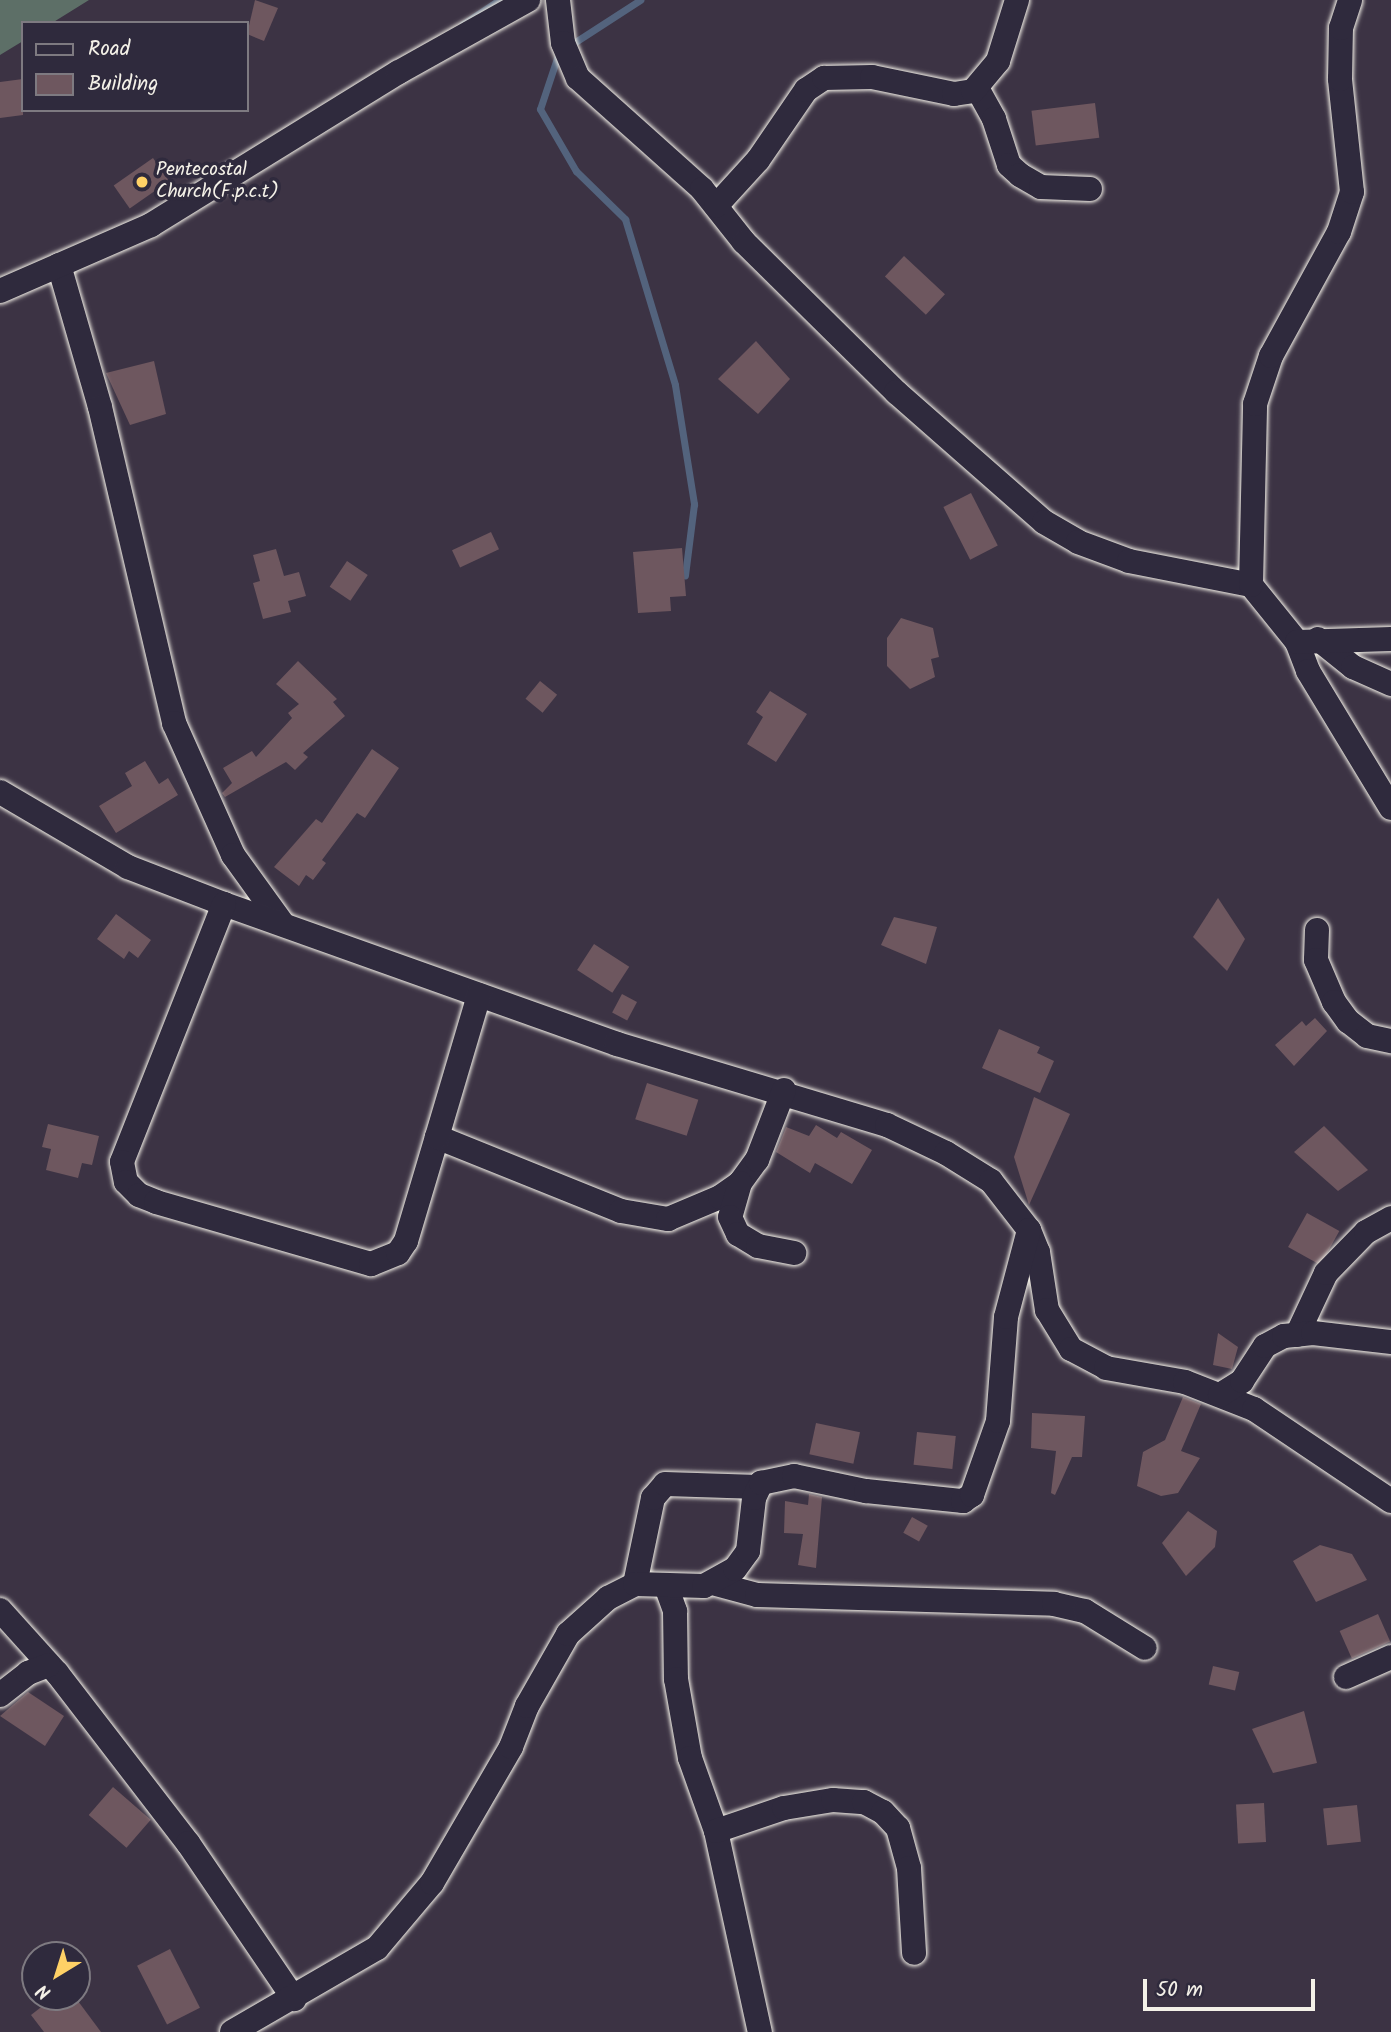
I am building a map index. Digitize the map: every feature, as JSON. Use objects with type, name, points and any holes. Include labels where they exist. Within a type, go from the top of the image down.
[{"type":"street","points":[[0,292],[151,225],[399,72],[528,0]]},
{"type":"street","points":[[558,0],[563,43],[578,78],[639,129],[716,206],[744,242],[896,392],[1044,522],[1078,542],[1129,561],[1251,585],[1308,640],[1353,667],[1391,684]]},
{"type":"street","points":[[716,206],[758,160],[806,90],[824,78],[872,77],[954,94],[977,88],[998,61],[1017,0]]},
{"type":"street","points":[[1251,585],[1255,404],[1271,356],[1339,232],[1352,192],[1340,79],[1341,28],[1350,0]]},
{"type":"street","points":[[977,88],[994,119],[1009,165],[1020,175],[1041,187],[1090,189]]},
{"type":"street","points":[[59,265],[100,407],[174,723],[233,855],[282,923]]},
{"type":"street","points":[[1308,640],[1391,639]]},
{"type":"street","points":[[1308,640],[1308,671],[1391,808]]},
{"type":"street","points":[[0,792],[128,867],[224,904],[617,1044],[784,1090],[887,1125],[946,1153],[991,1181],[1029,1230],[1038,1252],[1047,1310],[1071,1349],[1106,1368],[1185,1382],[1220,1395],[1305,1440],[1391,1502]]},
{"type":"street","points":[[224,904],[122,1162],[126,1182],[139,1195],[156,1202],[371,1264],[398,1253],[406,1241],[479,995]]},
{"type":"street","points":[[1317,930],[1316,960],[1335,1002],[1348,1021],[1367,1036],[1391,1041]]},
{"type":"street","points":[[784,1090],[757,1160],[740,1183],[730,1217],[738,1234],[758,1246],[794,1253]]},
{"type":"street","points":[[437,1137],[621,1211],[668,1219],[720,1196],[740,1183]]},
{"type":"street","points":[[1297,1335],[1326,1273],[1366,1232],[1391,1218]]},
{"type":"street","points":[[712,1583],[735,1569],[748,1551],[761,1483],[794,1476],[866,1491],[962,1501],[972,1494],[998,1421],[1006,1317],[1029,1230]]},
{"type":"street","points":[[1220,1395],[1242,1381],[1265,1346],[1297,1335],[1391,1342]]},
{"type":"street","points":[[635,1584],[653,1498],[665,1485],[677,1481],[759,1488]]},
{"type":"street","points":[[232,2032],[294,1999],[377,1948],[432,1883],[512,1747],[527,1706],[562,1644],[608,1598],[635,1584],[667,1586],[712,1583],[757,1595],[1054,1604],[1085,1611],[1145,1648]]},
{"type":"street","points":[[667,1586],[675,1611],[676,1679],[690,1758],[716,1831],[760,2032]]},
{"type":"street","points":[[0,1610],[50,1665],[188,1843],[294,1999]]},
{"type":"street","points":[[1346,1677],[1391,1657]]},
{"type":"street","points":[[0,1695],[28,1673],[50,1665]]},
{"type":"street","points":[[716,1831],[784,1808],[833,1800],[864,1802],[883,1812],[898,1828],[909,1868],[914,1953]]},
{"type":"green space","points":[[0,0],[89,0],[55,21],[21,21],[21,42],[0,55]]},
{"type":"building","points":[[255,0],[278,8],[264,41],[248,34]]},
{"type":"building","points":[[21,79],[23,115],[0,118],[0,82]]},
{"type":"building","points":[[1095,103],[1099,138],[1036,146],[1031,111]]},
{"type":"building","points":[[153,158],[169,181],[130,208],[114,186]]},
{"type":"building","points":[[904,256],[945,294],[926,315],[885,276]]},
{"type":"building","points":[[756,341],[790,379],[758,414],[718,379]]},
{"type":"building","points":[[154,361],[166,414],[130,425],[106,373]]},
{"type":"building","points":[[971,493],[998,546],[970,560],[943,507]]},
{"type":"building","points":[[491,532],[499,549],[460,567],[452,550]]},
{"type":"building","points":[[682,548],[686,596],[670,597],[671,611],[638,613],[633,552]]},
{"type":"building","points":[[276,549],[284,576],[299,572],[306,596],[288,601],[291,612],[263,619],[253,583],[260,581],[253,555]]},
{"type":"building","points":[[347,561],[368,575],[350,601],[330,587]]},
{"type":"building","points":[[901,618],[933,628],[939,657],[931,659],[935,677],[910,689],[887,666],[887,638]]},
{"type":"building","points":[[298,661],[337,699],[333,702],[345,716],[303,753],[308,757],[295,770],[286,762],[225,797],[222,793],[232,783],[223,768],[252,751],[256,757],[292,718],[288,713],[299,704],[276,684]]},
{"type":"building","points":[[540,681],[557,695],[543,713],[526,699]]},
{"type":"building","points":[[770,691],[807,714],[776,762],[747,744],[763,717],[756,712]]},
{"type":"building","points":[[372,749],[399,768],[365,818],[357,813],[322,860],[326,863],[313,880],[306,875],[299,886],[274,867],[316,819],[322,823]]},
{"type":"building","points":[[145,761],[159,784],[168,778],[178,795],[116,833],[99,806],[132,786],[125,773]]},
{"type":"building","points":[[1218,898],[1245,939],[1227,971],[1193,937]]},
{"type":"building","points":[[116,914],[151,940],[138,958],[129,951],[124,959],[97,939]]},
{"type":"building","points":[[894,917],[937,927],[926,964],[881,945]]},
{"type":"building","points":[[594,944],[629,967],[612,993],[577,970]]},
{"type":"building","points":[[622,994],[637,1002],[627,1021],[612,1013]]},
{"type":"building","points":[[1315,1018],[1327,1031],[1294,1066],[1275,1045],[1302,1021],[1306,1026]]},
{"type":"building","points":[[999,1029],[1040,1047],[1037,1053],[1054,1061],[1040,1093],[982,1068]]},
{"type":"building","points":[[647,1083],[698,1100],[687,1136],[635,1119]]},
{"type":"building","points":[[1034,1097],[1070,1114],[1029,1205],[1014,1157]]},
{"type":"building","points":[[48,1124],[99,1136],[92,1165],[82,1163],[78,1178],[46,1170],[51,1149],[42,1147]]},
{"type":"building","points":[[816,1125],[837,1138],[841,1132],[872,1150],[852,1184],[815,1163],[810,1173],[776,1152],[786,1127],[809,1136]]},
{"type":"building","points":[[1324,1126],[1368,1170],[1338,1191],[1294,1152]]},
{"type":"building","points":[[1307,1213],[1339,1231],[1320,1265],[1288,1247]]},
{"type":"building","points":[[1218,1333],[1238,1347],[1232,1369],[1213,1365]]},
{"type":"building","points":[[1183,1397],[1201,1404],[1181,1451],[1200,1458],[1178,1493],[1161,1496],[1137,1486],[1143,1452],[1165,1440]]},
{"type":"building","points":[[1032,1413],[1085,1416],[1082,1457],[1072,1457],[1055,1495],[1051,1493],[1056,1451],[1031,1448]]},
{"type":"building","points":[[816,1423],[860,1432],[853,1464],[809,1454]]},
{"type":"building","points":[[917,1432],[956,1436],[952,1469],[914,1465]]},
{"type":"building","points":[[809,1494],[822,1497],[816,1568],[798,1565],[803,1534],[784,1533],[785,1501],[808,1505]]},
{"type":"building","points":[[1188,1511],[1217,1531],[1215,1547],[1186,1576],[1162,1543]]},
{"type":"building","points":[[912,1517],[928,1526],[919,1541],[903,1533]]},
{"type":"building","points":[[1320,1545],[1352,1554],[1367,1580],[1316,1602],[1293,1561]]},
{"type":"building","points":[[1378,1614],[1390,1641],[1352,1658],[1340,1631]]},
{"type":"building","points":[[1213,1666],[1239,1672],[1235,1691],[1209,1685]]},
{"type":"building","points":[[28,1692],[64,1716],[45,1746],[0,1716]]},
{"type":"building","points":[[1304,1711],[1317,1763],[1273,1773],[1252,1729]]},
{"type":"building","points":[[113,1787],[151,1820],[126,1848],[89,1815]]},
{"type":"building","points":[[1264,1803],[1266,1842],[1238,1843],[1236,1804]]},
{"type":"building","points":[[1357,1805],[1361,1842],[1327,1845],[1323,1809]]},
{"type":"building","points":[[170,1949],[200,2008],[167,2025],[137,1966]]},
{"type":"building","points":[[36,2011],[85,2011],[101,2032],[44,2032],[31,2015]]},
{"type":"waterway","points":[[462,25],[499,0]]},
{"type":"waterway","points":[[569,46],[640,0]]},
{"type":"waterway","points":[[559,52],[540,109],[576,171],[625,219],[675,385],[694,504],[685,575]]},
{"type":"place","name":"Pentecostal Church(F.p.c.t)","points":[[142,182]]}]
